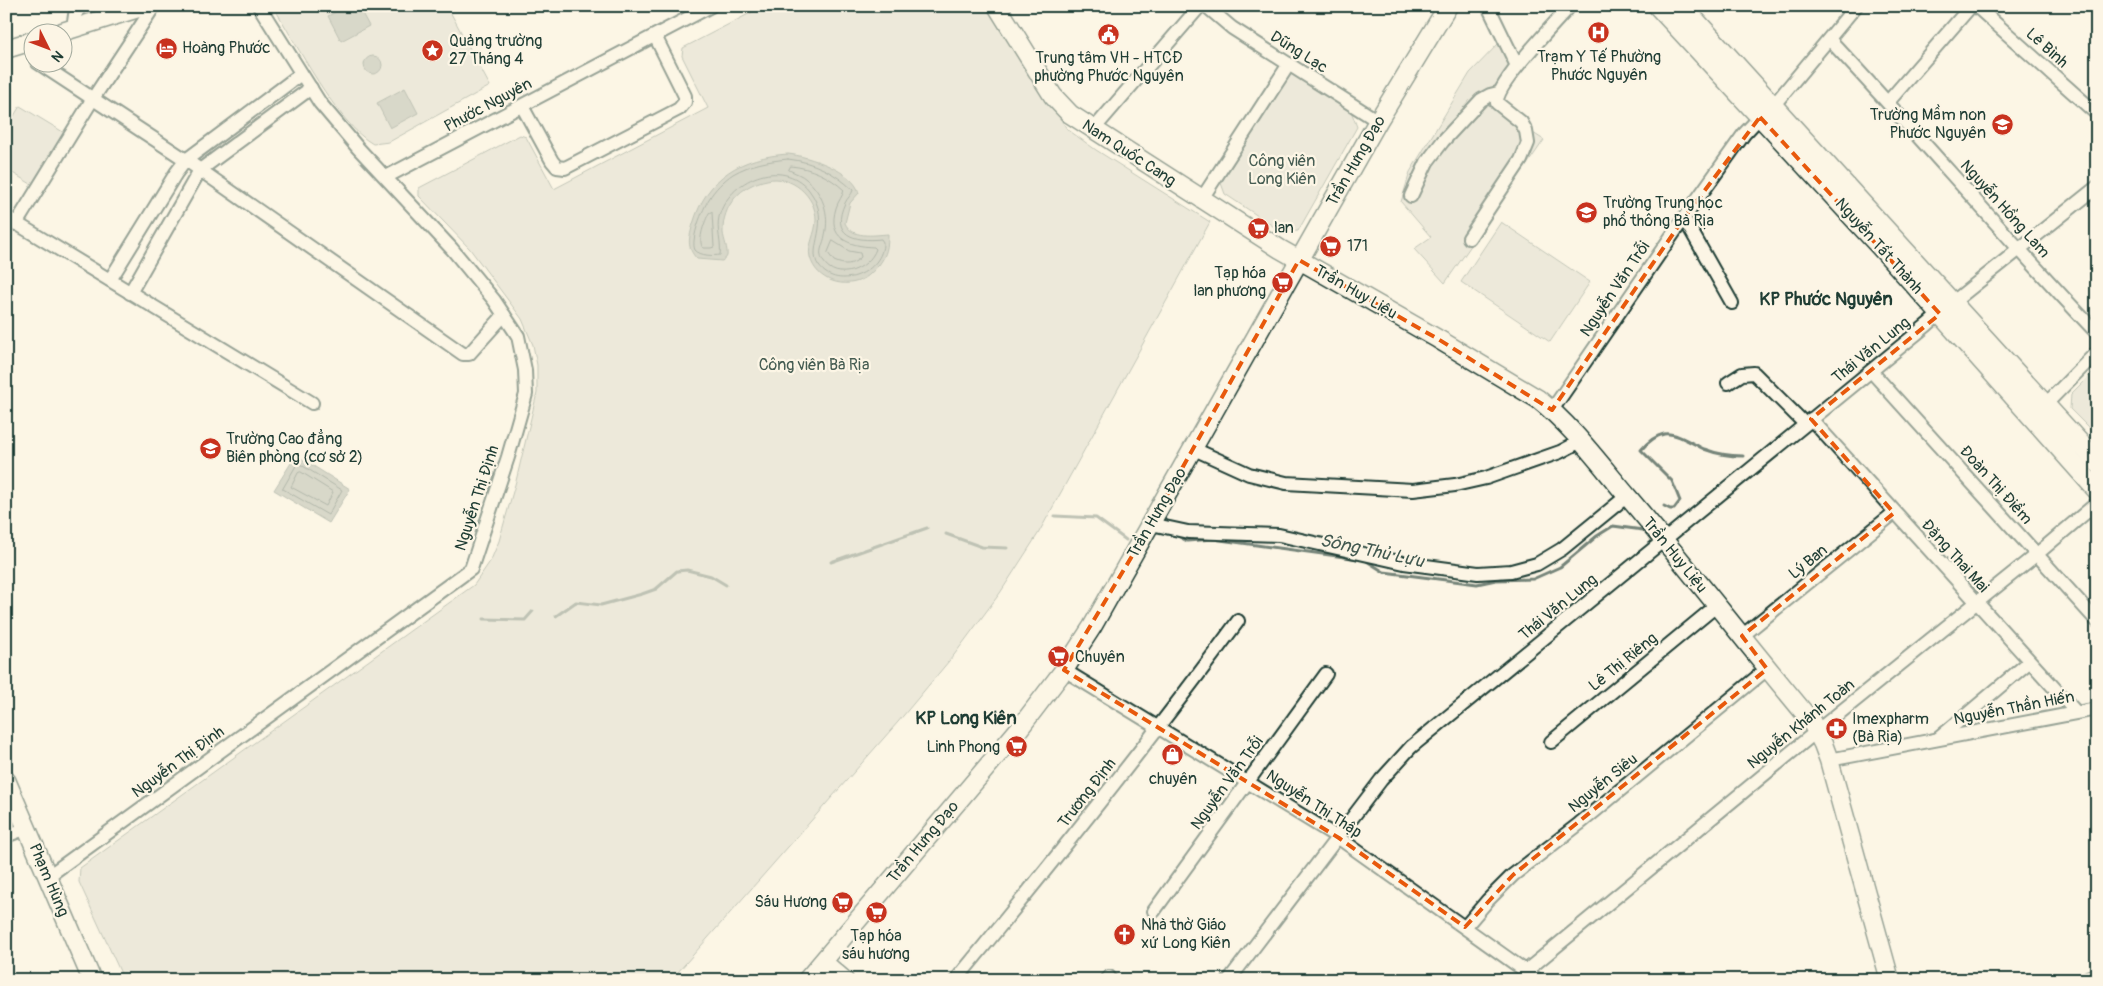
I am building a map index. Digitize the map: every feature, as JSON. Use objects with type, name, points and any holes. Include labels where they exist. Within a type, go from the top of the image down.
[{"type":"main road","name":"Nguyễn Tất Thành","points":[[1658,6],[1766,111]]},
{"type":"main road","name":"Nguyễn Tất Thành","points":[[1682,6],[1766,111],[1888,255],[1946,308],[2045,405],[2097,462]]},
{"type":"main road","name":"Nguyễn Tất Thành","points":[[1946,308],[2097,490]]},
{"type":"street","points":[[72,22],[80,6]]},
{"type":"street","points":[[72,30],[145,6]]},
{"type":"street","points":[[154,6],[11,220],[312,403]]},
{"type":"street","name":"Nguyễn Thị Định","points":[[47,877],[471,569],[508,457],[526,394],[526,370],[518,336],[494,300],[458,256],[358,148],[320,103],[259,6]]},
{"type":"street","name":"Phước Nguyên","points":[[386,177],[711,6]]},
{"type":"street","name":"Nam Quốc Cang","points":[[997,6],[1053,96],[1070,114],[1201,200],[1299,260]]},
{"type":"street","points":[[1093,130],[1200,6]]},
{"type":"street","name":"Dũng Lạc","points":[[1206,6],[1232,28],[1378,121]]},
{"type":"street","name":"Trần Hưng Đạo","points":[[807,980],[1019,729],[1064,670],[1092,627],[1194,449],[1378,121],[1448,6]]},
{"type":"street","points":[[1488,6],[1518,66]]},
{"type":"street","points":[[1469,238],[1521,160],[1528,143],[1526,131],[1521,122],[1497,103],[1498,93],[1518,66],[1570,6]]},
{"type":"street","name":"Nguyễn Văn Trỗi","points":[[1552,410],[1744,134],[1856,6]]},
{"type":"street","points":[[1888,102],[1970,6]]},
{"type":"street","name":"Lê Bình","points":[[1976,6],[2097,114]]},
{"type":"street","points":[[522,106],[552,161],[557,167],[565,168],[679,109],[685,102],[685,96],[655,36]]},
{"type":"street","name":"Nguyễn Hồng Lam","points":[[1828,39],[1888,102],[2019,250],[2097,333]]},
{"type":"street","points":[[6,49],[22,48]]},
{"type":"street","points":[[1201,200],[1289,64]]},
{"type":"street","points":[[51,72],[186,160],[463,354],[469,354],[504,315]]},
{"type":"street","points":[[110,280],[186,160],[301,74]]},
{"type":"street","points":[[130,293],[200,170],[311,88]]},
{"type":"street","points":[[1411,196],[1427,162],[1443,141],[1481,100],[1498,93]]},
{"type":"street","name":"Thái Văn Lung","points":[[1229,980],[1381,780],[1411,747],[1946,308],[2097,187]]},
{"type":"street","points":[[1684,218],[1732,303]]},
{"type":"street","name":"Trần Huy Liệu","points":[[1299,260],[1538,398],[1581,441],[1742,636],[1817,731],[1829,760],[1890,980]]},
{"type":"street","points":[[2045,405],[2097,352]]},
{"type":"street","name":"Đoàn Thị Điểm","points":[[1871,371],[2097,621]]},
{"type":"street","name":"Đặng Thai Mai","points":[[1728,383],[1742,374],[1754,373],[1808,422],[2076,712]]},
{"type":"street","points":[[1194,449],[1249,474],[1286,483],[1413,490],[1455,485],[1486,478],[1560,452],[1581,441]]},
{"type":"street","points":[[1151,524],[1188,532],[1279,535],[1404,563],[1478,572],[1502,571],[1537,564],[1554,554],[1627,496]]},
{"type":"street","name":"Nguyễn Khánh Toàn","points":[[1526,971],[1817,731],[2037,554],[2097,502]]},
{"type":"street","name":"Lý Ban","points":[[1742,636],[1894,513]]},
{"type":"street","name":"Lê Thị Riêng","points":[[1551,742],[1716,606]]},
{"type":"street","name":"Trương Định","points":[[956,980],[1052,864],[1159,728],[1238,621]]},
{"type":"street","name":"Nguyễn Thần Hiến","points":[[1938,739],[2029,662]]},
{"type":"street","name":"Nguyễn Siêu","points":[[1465,927],[1513,875],[1579,824],[1767,669]]},
{"type":"street","name":"Nguyễn Thị Thập","points":[[1064,670],[1248,781],[1338,838],[1538,980]]},
{"type":"street","name":"Nguyễn Văn Trỗi","points":[[1154,911],[1326,674]]},
{"type":"street","name":"Nguyễn Thần Hiến","points":[[1829,760],[2097,709]]},
{"type":"street","name":"Phạm Hùng","points":[[6,780],[92,980]]},
{"type":"street","points":[[6,836],[26,828]]},
{"type":"street","points":[[823,962],[844,980]]},
{"type":"street","points":[[2089,980],[2097,977]]},
{"type":"highlighted area","points":[[1760,117],[1940,314],[1811,419],[1894,513],[1742,636],[1767,669],[1513,875],[1465,927],[1339,838],[1064,670],[1144,536],[1299,260],[1438,339],[1552,410],[1684,218]]},
{"type":"green space","name":"Quảng trường 27 Tháng 4","points":[[273,6],[447,6],[490,86],[389,142],[373,144],[359,134],[345,119],[305,61]]},
{"type":"green space","name":"Công viên Bà Rịa","points":[[764,6],[987,6],[1067,129],[1096,150],[1210,222],[1038,534],[1000,593],[954,655],[898,722],[671,980],[124,980],[79,882],[80,868],[474,585],[491,560],[499,541],[516,481],[537,393],[537,365],[533,345],[522,319],[470,249],[419,196],[419,188],[520,135],[526,137],[554,189],[708,108],[682,56],[683,48]]},
{"type":"green space","points":[[1500,42],[1513,67],[1484,102],[1544,140],[1445,283],[1414,249],[1431,237],[1401,202],[1410,172],[1470,73]]},
{"type":"green space","name":"Công viên Long Kiên","points":[[1291,74],[1351,111],[1357,127],[1298,231],[1282,232],[1225,194],[1221,183]]},
{"type":"green space","points":[[20,106],[68,135],[36,187],[6,169],[6,129]]},
{"type":"green space","points":[[1501,222],[1590,282],[1550,342],[1461,282]]},
{"type":"green space","points":[[2097,368],[2097,436],[2070,409],[2071,394]]},
{"type":"water","points":[[347,6],[358,6],[369,26],[341,41],[328,16]]},
{"type":"water","points":[[369,56],[377,56],[382,61],[380,72],[369,74],[364,69],[364,61]]},
{"type":"water","points":[[405,88],[418,113],[390,128],[377,103]]},
{"type":"water","points":[[788,154],[818,161],[829,166],[849,178],[855,185],[859,193],[850,203],[845,223],[853,232],[864,235],[888,234],[884,257],[871,274],[865,278],[857,282],[840,283],[832,281],[818,272],[813,265],[809,253],[815,230],[815,211],[807,195],[785,180],[767,180],[749,186],[735,198],[726,214],[724,223],[723,233],[727,253],[726,258],[722,261],[697,259],[694,255],[689,242],[693,224],[699,207],[707,193],[717,182],[729,172],[756,159]]},
{"type":"water","points":[[296,455],[350,489],[329,523],[274,490]]},
{"type":"waterway","name":"Sông Thủ Lựu","points":[[1664,506],[1674,509],[1680,501],[1672,481],[1641,450],[1654,438],[1664,434],[1674,435],[1704,449],[1728,455],[1743,456]]},
{"type":"waterway","name":"Sông Thủ Lựu","points":[[1055,516],[1096,518],[1126,540]]},
{"type":"waterway","name":"Sông Thủ Lựu","points":[[1365,560],[1384,572],[1477,584],[1496,580],[1533,579],[1560,567],[1597,536],[1613,526],[1643,530]]},
{"type":"waterway","name":"Sông Thủ Lựu","points":[[831,562],[927,528]]},
{"type":"waterway","name":"Sông Thủ Lựu","points":[[946,534],[982,547],[1007,548]]},
{"type":"waterway","name":"Sông Thủ Lựu","points":[[1176,535],[1187,541],[1213,539],[1359,559]]},
{"type":"waterway","name":"Sông Thủ Lựu","points":[[556,616],[576,602],[601,605],[656,589],[677,571],[687,570],[711,576],[726,585]]},
{"type":"waterway","name":"Sông Thủ Lựu","points":[[484,619],[525,620],[533,611]]},
{"type":"place","name":"Trạm Y Tế Phường Phước Nguyên","points":[[1599,33]]},
{"type":"place","name":"Trung tâm VH - HTCĐ phường Phước Nguyên","points":[[1109,34]]},
{"type":"place","name":"Hoàng Phước","points":[[166,48]]},
{"type":"place","name":"Quảng trường 27 Tháng 4","points":[[433,50]]},
{"type":"place","name":"Trường Mầm non Phước Nguyên","points":[[2002,124]]},
{"type":"place","name":"Trường Trung học phổ thông Bà Rịa","points":[[1587,212]]},
{"type":"place","name":"lan","points":[[1258,228]]},
{"type":"place","name":"171","points":[[1331,246]]},
{"type":"place","name":"Tạp hóa lan phương","points":[[1282,282]]},
{"type":"place","name":"Trường Cao đẳng Biên phòng (cơ sở 2)","points":[[210,448]]},
{"type":"place","name":"Chuyên","points":[[1059,657]]},
{"type":"place","name":"Imexpharm (Bà Rịa)","points":[[1836,728]]},
{"type":"place","name":"Linh Phong","points":[[1016,747]]},
{"type":"place","name":"chuyên","points":[[1173,755]]},
{"type":"place","name":"Sáu Hương","points":[[843,902]]},
{"type":"place","name":"Tạp hóa sáu hương","points":[[876,912]]},
{"type":"place","name":"Nhà thờ Giáo xứ Long Kiên","points":[[1125,934]]},
{"type":"district","name":"KP Phước Nguyên","points":[[1826,299]]},
{"type":"district","name":"KP Long Kiên","points":[[966,718]]}]
